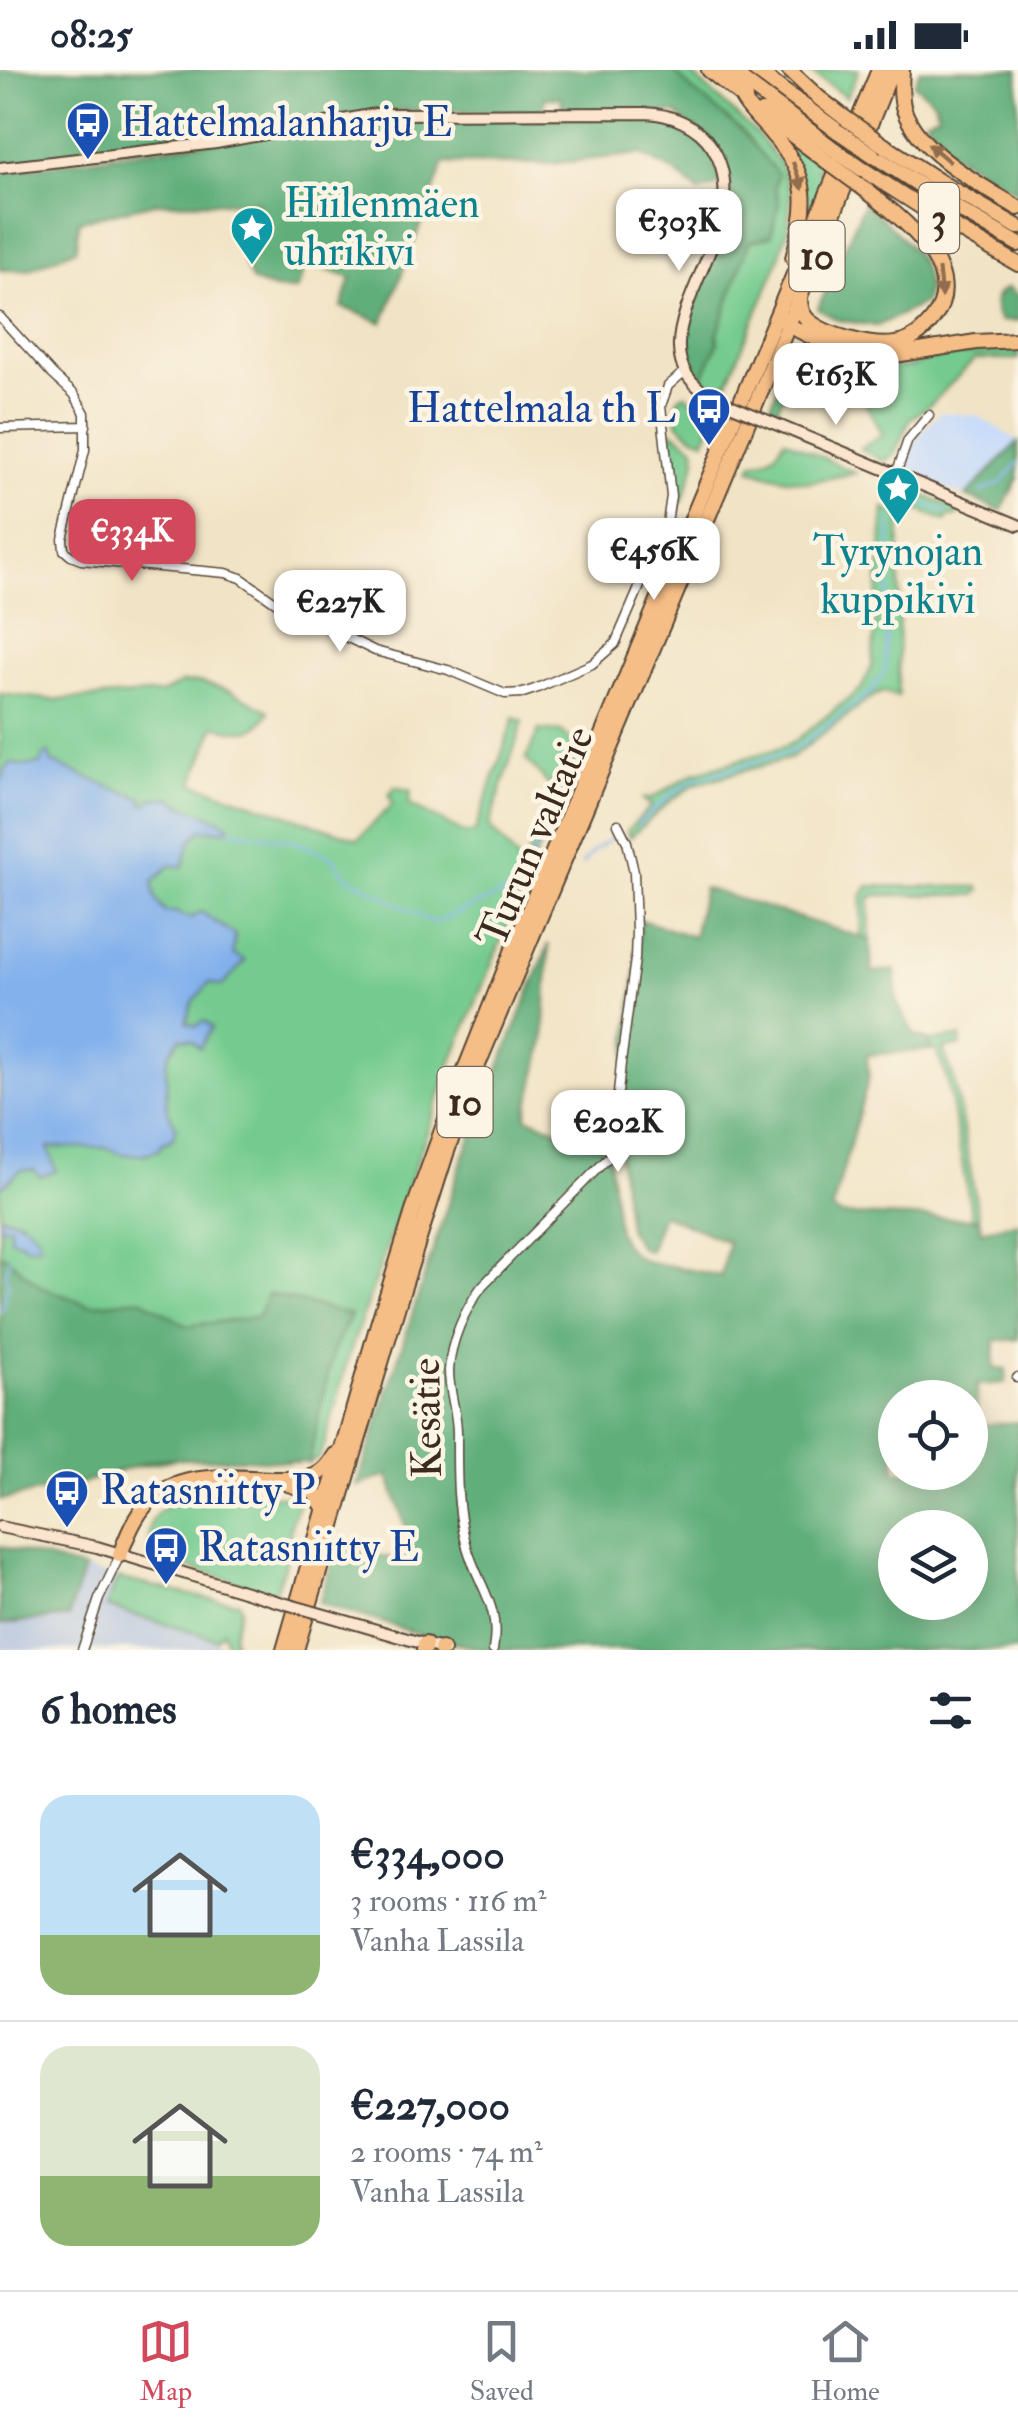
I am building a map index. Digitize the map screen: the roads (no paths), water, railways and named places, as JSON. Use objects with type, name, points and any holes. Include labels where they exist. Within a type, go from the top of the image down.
[{"type":"highway","points":[[709,70],[832,156]]},
{"type":"highway","name":"3","points":[[729,70],[860,177],[1018,264]]},
{"type":"highway","name":"3","points":[[755,70],[842,125],[944,201],[1018,244]]},
{"type":"highway","points":[[789,70],[842,125]]},
{"type":"highway","name":"Turun valtatie","points":[[297,1646],[405,1283],[477,1067],[774,360],[788,325],[794,293],[878,70]]},
{"type":"highway","name":"Turun valtatie","points":[[284,1650],[415,1205],[454,1096],[781,305],[794,293],[892,70]]},
{"type":"highway","points":[[902,70],[903,107],[916,132],[954,166],[1018,208]]},
{"type":"highway","points":[[741,96],[787,152],[802,182],[804,213],[794,293],[801,311],[812,324],[846,338],[884,345],[910,340],[938,312],[942,301],[938,263],[860,177]]},
{"type":"highway","points":[[879,151],[1018,227]]},
{"type":"highway","points":[[781,305],[788,325],[802,333],[882,358],[976,342],[1018,340]]},
{"type":"highway","points":[[774,360],[802,333]]},
{"type":"highway","points":[[120,1555],[145,1506],[170,1487],[230,1477],[308,1478],[332,1461],[350,1422]]},
{"type":"highway","points":[[263,1478],[308,1488],[318,1495],[324,1509]]},
{"type":"street","points":[[0,168],[216,143],[376,114],[667,116],[694,128],[709,141],[720,162],[726,187],[720,226],[678,338],[685,372],[699,389],[1018,526]]},
{"type":"street","points":[[0,317],[74,394],[85,414],[85,450],[63,538],[64,550],[71,556],[226,573],[241,578],[278,604],[375,652],[448,670],[497,692],[514,695],[592,664],[615,644],[667,524],[671,496],[661,406],[668,386],[685,372]]},
{"type":"street","points":[[896,474],[908,440],[930,415]]},
{"type":"street","points":[[0,428],[86,426]]},
{"type":"street","name":"Kesätie","points":[[493,1650],[496,1620],[472,1564],[460,1518],[451,1356],[466,1312],[482,1286],[612,1154],[636,931],[634,872],[618,824]]},
{"type":"street","points":[[0,1527],[120,1555],[443,1650]]},
{"type":"street","points":[[82,1650],[120,1555]]},
{"type":"water","points":[[49,753],[51,762],[143,798],[143,804],[170,797],[229,825],[229,830],[201,830],[190,842],[183,867],[170,865],[153,882],[154,891],[165,912],[190,918],[201,912],[235,935],[233,954],[245,961],[222,986],[209,983],[193,1002],[186,1022],[196,1026],[204,1021],[212,1027],[200,1048],[192,1040],[180,1038],[170,1052],[166,1065],[167,1109],[176,1127],[173,1139],[161,1144],[160,1149],[134,1155],[109,1148],[48,1147],[56,1171],[40,1177],[34,1170],[21,1170],[0,1188],[0,777],[11,763],[41,764]]},
{"type":"water","points":[[0,1216],[24,1223],[40,1242],[37,1246],[26,1246],[10,1238],[10,1225],[0,1228]]},
{"type":"waterway","points":[[981,492],[1001,483],[1018,463]]},
{"type":"waterway","points":[[908,499],[947,512]]},
{"type":"waterway","points":[[638,824],[693,780],[793,751],[871,692],[885,670],[891,518]]},
{"type":"waterway","points":[[229,830],[291,840],[333,858],[345,875],[433,923],[519,887],[539,843]]},
{"type":"waterway","points":[[582,864],[614,836]]},
{"type":"waterway","points":[[0,1312],[9,1284],[5,1275],[9,1259]]},
{"type":"place","name":"Hattelmalanharju E","points":[[88,161]]},
{"type":"place","name":"Hiilenmäen uhrikivi","points":[[252,266]]},
{"type":"place","name":"Hattelmala th L","points":[[709,447]]},
{"type":"place","name":"Tyrynojan kuppikivi","points":[[898,526]]},
{"type":"place","name":"Ratasniitty P","points":[[67,1529]]},
{"type":"place","name":"Ratasniitty E","points":[[166,1586]]}]
